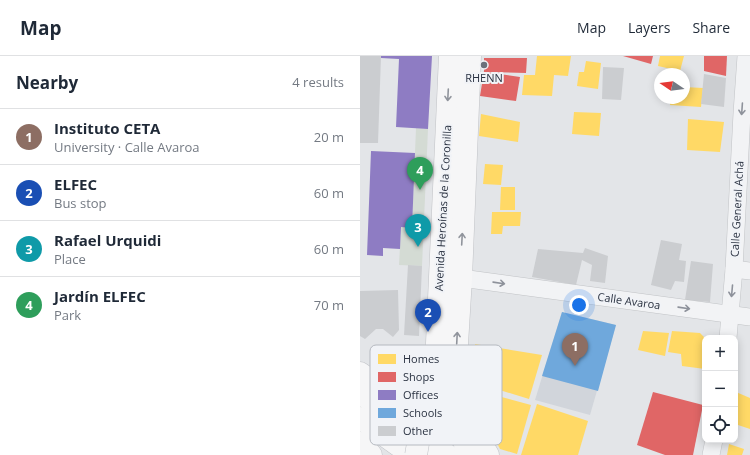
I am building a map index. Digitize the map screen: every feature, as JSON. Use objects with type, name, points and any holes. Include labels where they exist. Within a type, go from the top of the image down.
[{"type":"main road","name":"Avenida Heroínas de la Coronilla","points":[[437,345],[450,56]]},
{"type":"main road","name":"Avenida Heroínas de la Coronilla","points":[[457,345],[470,56]]},
{"type":"main road","points":[[360,372],[370,380]]},
{"type":"main road","points":[[360,393],[370,400]]},
{"type":"main road","points":[[360,418],[370,425]]},
{"type":"main road","points":[[360,442],[371,455]]},
{"type":"main road","points":[[398,445],[412,455]]},
{"type":"main road","name":"Avenida Heroínas de la Coronilla","points":[[416,455],[418,445]]},
{"type":"main road","points":[[433,445],[447,455]]},
{"type":"main road","name":"Avenida Heroínas de la Coronilla","points":[[465,445],[467,455]]},
{"type":"main road","points":[[482,445],[488,455]]},
{"type":"street","name":"Calle General Achá","points":[[728,335],[730,314],[742,270],[742,113],[746,56]]},
{"type":"street","name":"Calle Avaroa","points":[[461,278],[750,316]]},
{"type":"street","points":[[711,455],[713,443]]},
{"type":"shaded area","points":[[416,128],[428,129],[422,266],[399,265],[401,227],[412,227]]},
{"type":"shaded area","points":[[446,305],[447,345],[444,345]]},
{"type":"shaded area","points":[[562,312],[616,325],[590,415],[535,400]]},
{"type":"shaded area","points":[[431,445],[453,445],[454,455],[430,455]]},
{"type":"building: Homes","points":[[537,56],[571,56],[568,76],[554,75],[552,96],[522,95],[524,75],[535,75]]},
{"type":"building: Homes","points":[[660,56],[684,56],[681,68],[667,68],[658,66]]},
{"type":"building: Homes","points":[[586,61],[601,63],[598,89],[577,86],[579,72],[584,72]]},
{"type":"building: Homes","points":[[690,87],[703,88],[701,107],[670,105],[690,104]]},
{"type":"building: Homes","points":[[574,112],[601,113],[599,136],[572,134]]},
{"type":"building: Homes","points":[[481,114],[520,122],[518,142],[479,136]]},
{"type":"building: Homes","points":[[688,119],[724,122],[720,152],[687,150]]},
{"type":"building: Homes","points":[[485,164],[503,165],[501,185],[483,184]]},
{"type":"building: Homes","points":[[501,187],[515,187],[515,210],[500,210]]},
{"type":"building: Homes","points":[[492,212],[521,212],[520,226],[503,226],[502,234],[491,234]]},
{"type":"building: Homes","points":[[643,331],[669,333],[665,356],[638,350]]},
{"type":"building: Homes","points":[[672,331],[700,333],[702,335],[702,369],[682,366],[681,354],[668,352]]},
{"type":"building: Homes","points":[[502,348],[542,355],[529,399],[502,391]]},
{"type":"building: Homes","points":[[738,393],[750,398],[750,429],[738,425]]},
{"type":"building: Homes","points":[[502,397],[531,405],[517,454],[500,449],[498,445],[502,445]]},
{"type":"building: Homes","points":[[537,404],[588,421],[578,455],[521,455]]},
{"type":"building: Homes","points":[[729,444],[744,449],[742,455],[727,455]]},
{"type":"building: Shops","points":[[623,56],[653,56],[651,64]]},
{"type":"building: Shops","points":[[704,56],[727,56],[726,76],[704,71]]},
{"type":"building: Shops","points":[[484,58],[527,58],[526,73],[485,72],[520,77],[516,101],[480,96],[484,71]]},
{"type":"building: Shops","points":[[653,392],[702,405],[693,455],[665,455],[637,445]]},
{"type":"building: Offices","points":[[381,56],[432,56],[428,129],[396,127],[399,59],[381,58]]},
{"type":"building: Offices","points":[[371,151],[415,153],[412,228],[401,227],[400,249],[383,248],[383,256],[367,255]]},
{"type":"building: Schools","points":[[562,312],[616,325],[598,391],[542,376]]},
{"type":"building: Other","points":[[360,56],[381,56],[378,143],[360,143]]},
{"type":"building: Other","points":[[603,67],[624,68],[621,100],[602,99]]},
{"type":"building: Other","points":[[704,74],[726,78],[724,107],[701,104]]},
{"type":"building: Other","points":[[661,240],[682,244],[679,260],[686,261],[684,282],[675,281],[671,290],[651,285]]},
{"type":"building: Other","points":[[585,248],[608,256],[605,283],[590,281],[592,265],[582,260],[576,285],[532,277],[538,249],[583,253]]},
{"type":"building: Other","points":[[691,261],[713,264],[710,302],[685,300]]},
{"type":"building: Other","points":[[408,265],[422,266],[419,336],[404,335]]},
{"type":"building: Other","points":[[398,290],[399,330],[393,337],[383,329],[376,329],[365,339],[360,336],[360,291]]},
{"type":"place","name":"RHENN","points":[[484,65]]},
{"type":"place","name":"Jardín ELFEC","points":[[420,190]]},
{"type":"place","name":"Rafael Urquidi","points":[[418,247]]},
{"type":"place","name":"ELFEC","points":[[428,332]]},
{"type":"place","name":"Instituto CETA","points":[[575,366]]}]
